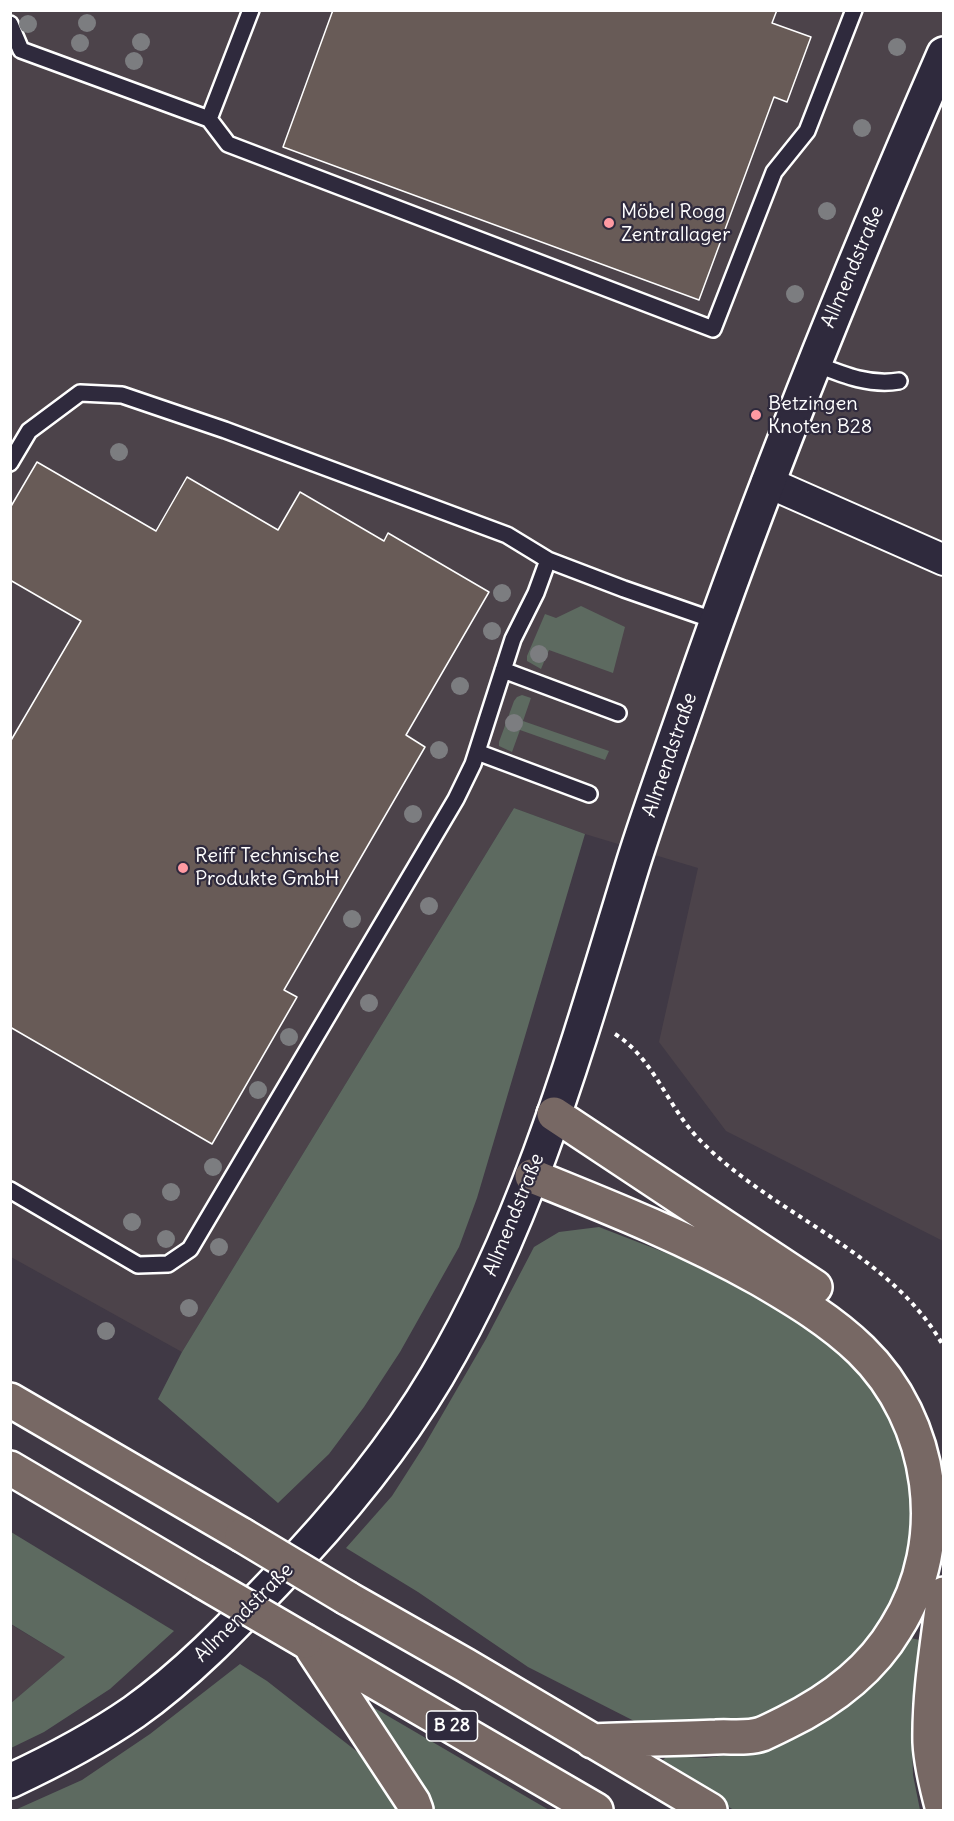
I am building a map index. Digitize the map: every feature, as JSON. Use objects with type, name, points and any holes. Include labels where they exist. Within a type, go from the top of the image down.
[{"type":"highway","points":[[554,1114],[842,1305],[868,1326],[888,1347],[924,1399],[937,1431],[944,1458]]},
{"type":"highway","points":[[532,1176],[689,1241],[802,1303],[834,1326],[862,1351],[891,1385],[907,1413],[918,1440],[926,1473],[929,1510],[925,1550],[914,1591],[897,1628],[861,1674],[816,1708],[760,1735],[592,1741]]},
{"type":"highway","points":[[10,1400],[710,1810]]},
{"type":"highway","name":"B 28","points":[[10,1468],[596,1810]]},
{"type":"highway","points":[[943,1810],[930,1743],[944,1594]]},
{"type":"highway","points":[[307,1642],[413,1802],[416,1810]]},
{"type":"street","name":"Allmendstraße","points":[[10,1781],[69,1753],[145,1703],[190,1667],[244,1616],[329,1526],[381,1461],[438,1374],[496,1263],[532,1176],[586,1017],[634,861],[716,621],[767,482],[813,363],[944,54]]},
{"type":"street","points":[[767,482],[944,560]]},
{"type":"lane","points":[[209,119],[250,10]]},
{"type":"lane","points":[[10,24],[21,50],[209,119],[228,144],[713,329],[774,172],[807,131],[854,10]]},
{"type":"lane","points":[[813,363],[848,377],[872,383],[885,384],[899,381]]},
{"type":"lane","points":[[10,463],[29,431],[80,393],[122,395],[225,430],[507,534],[548,560],[716,621]]},
{"type":"lane","points":[[10,1190],[138,1265],[168,1264],[190,1249],[456,799],[477,752],[513,639],[536,593],[548,560]]},
{"type":"lane","points":[[503,670],[618,713]]},
{"type":"lane","points":[[477,752],[589,794]]},
{"type":"path","points":[[586,1017],[630,1043],[652,1070],[674,1109],[697,1136],[749,1180],[865,1261],[903,1295],[944,1347]]},
{"type":"shaded area","points":[[11,11],[943,11],[943,1241],[726,1131],[659,1042],[698,868],[585,834],[514,808],[182,1352],[11,1257]]},
{"type":"shaded area","points":[[10,1624],[65,1657],[11,1703],[10,1702]]},
{"type":"green space","points":[[581,606],[625,627],[613,673],[549,650],[541,669],[527,661],[545,614],[556,618]]},
{"type":"green space","points":[[522,695],[531,698],[523,721],[609,751],[605,760],[520,730],[512,752],[499,746],[514,701]]},
{"type":"green space","points":[[514,808],[585,834],[477,1198],[459,1247],[400,1352],[364,1407],[329,1454],[278,1503],[158,1399],[182,1352]]},
{"type":"green space","points":[[599,1227],[738,1284],[822,1337],[850,1361],[877,1394],[902,1439],[910,1472],[914,1507],[912,1546],[887,1622],[850,1667],[757,1725],[642,1725],[528,1667],[418,1592],[346,1548],[392,1496],[424,1446],[486,1339],[534,1247],[559,1232]]},
{"type":"green space","points":[[11,1532],[174,1631],[110,1689],[44,1732],[11,1748],[11,1703],[65,1657],[11,1624]]},
{"type":"green space","points":[[906,1637],[920,1640],[911,1711],[913,1775],[920,1810],[734,1810],[657,1766],[667,1756],[706,1758],[760,1750],[798,1732],[871,1686]]},
{"type":"green space","points":[[240,1664],[267,1681],[369,1761],[398,1810],[15,1810],[82,1780],[150,1734]]},
{"type":"green space","points":[[364,1702],[549,1810],[431,1810]]},
{"type":"building","name":"Möbel Rogg Zentrallager","points":[[333,10],[777,10],[772,23],[811,37],[787,102],[774,97],[699,300],[283,147]]},
{"type":"building","name":"Reiff Technische Produkte GmbH","points":[[37,462],[156,531],[187,477],[278,530],[300,492],[384,541],[388,533],[489,592],[406,735],[425,747],[284,990],[297,997],[212,1144],[10,1027],[10,742],[81,621],[10,580],[10,508]]},
{"type":"place","name":"Möbel Rogg Zentrallager","points":[[609,223]]},
{"type":"place","name":"Betzingen Knoten B28","points":[[756,415]]},
{"type":"place","name":"Reiff Technische Produkte GmbH","points":[[183,868]]}]
